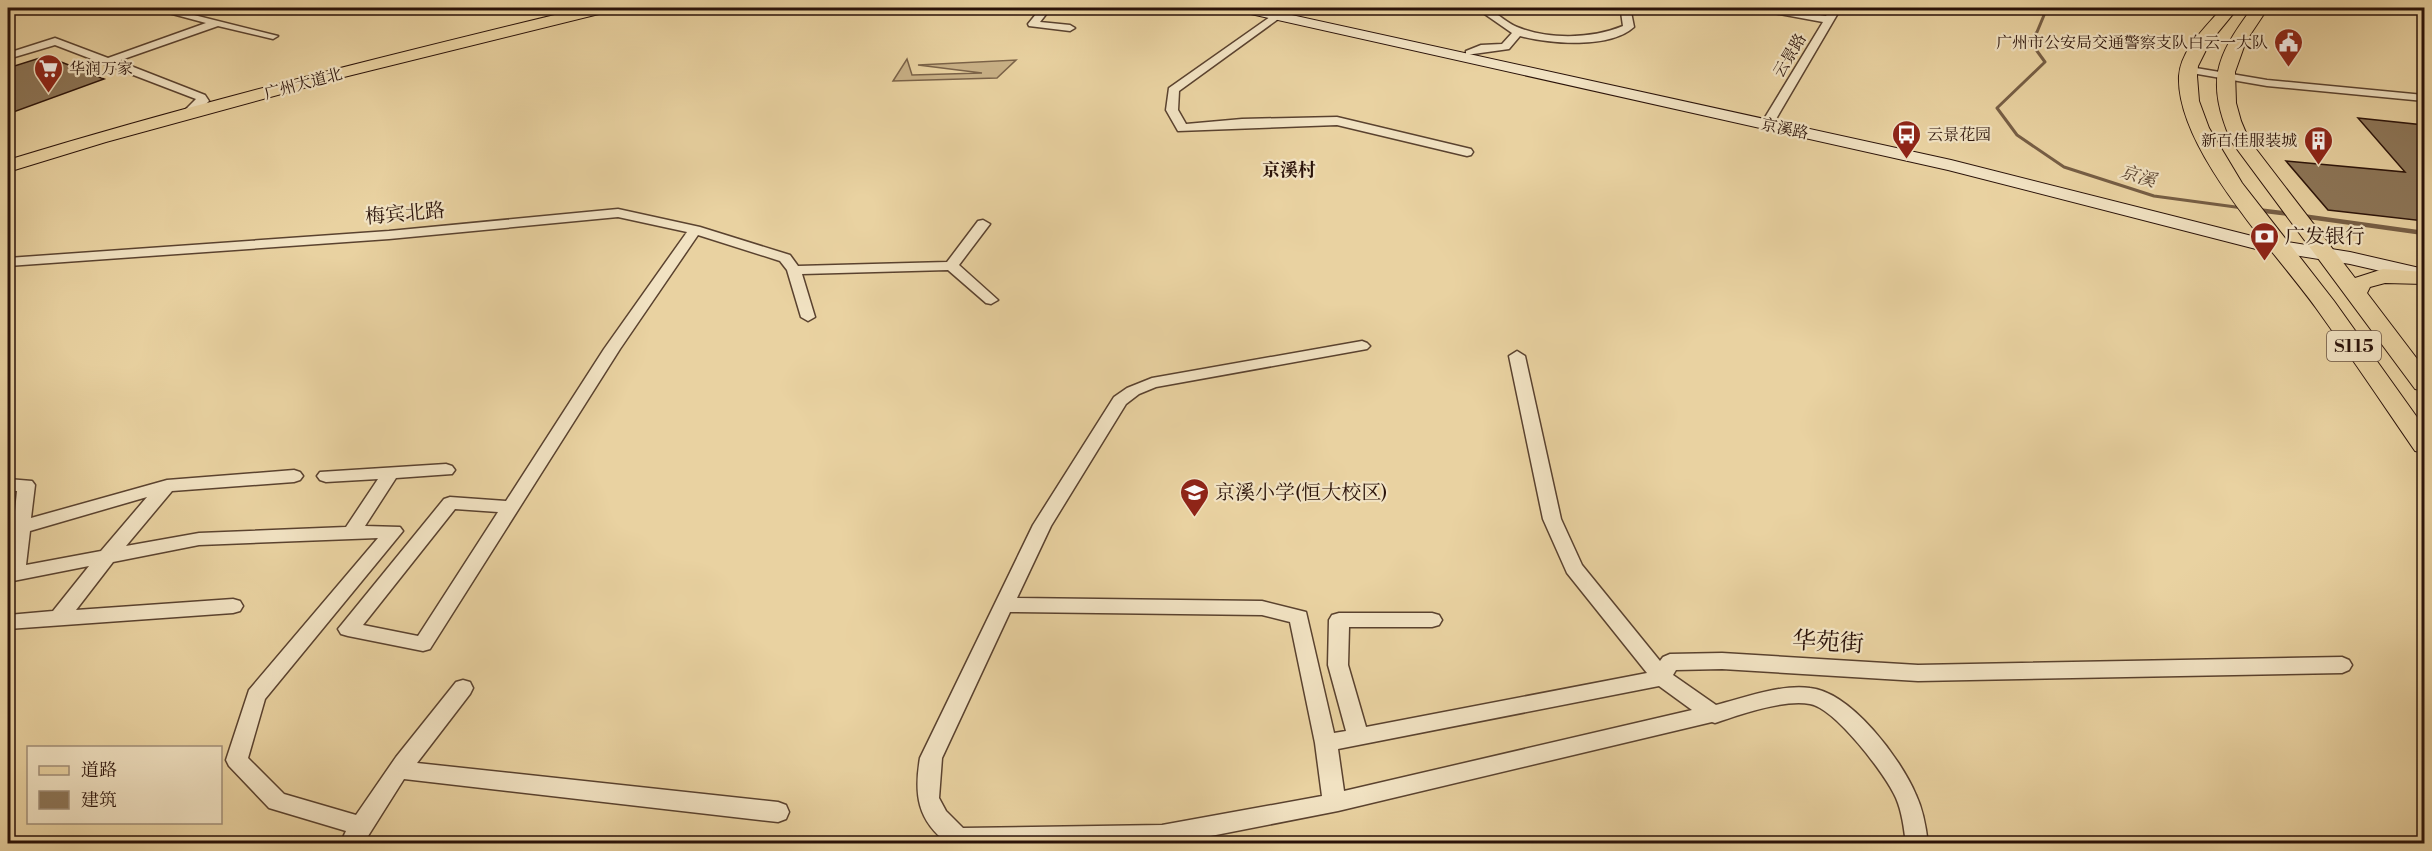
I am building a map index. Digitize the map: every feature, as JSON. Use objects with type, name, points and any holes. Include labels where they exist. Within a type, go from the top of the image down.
[{"type":"highway","name":"广州大道北","points":[[8,152],[201,97],[539,8]]},
{"type":"highway","name":"广州大道北","points":[[8,166],[393,58],[601,8]]},
{"type":"main road","name":"京溪路","points":[[1242,8],[1273,10],[1770,119],[1988,168],[2128,206],[2271,234],[2321,247]]},
{"type":"main road","points":[[2230,8],[2197,48],[2190,70],[2190,96],[2200,130],[2214,155],[2271,234]]},
{"type":"main road","name":"S115","points":[[2260,8],[2232,51],[2223,94],[2229,117],[2240,141],[2424,384]]},
{"type":"main road","name":"京溪路","points":[[1273,10],[1941,162],[2114,208],[2271,234]]},
{"type":"main road","name":"S115","points":[[2271,234],[2424,445]]},
{"type":"main road","points":[[2321,247],[2355,245],[2424,260]]},
{"type":"main road","points":[[2321,247],[2424,276]]},
{"type":"main road","points":[[2355,295],[2361,283],[2374,277],[2424,276]]},
{"type":"street","points":[[155,8],[273,36]]},
{"type":"street","points":[[1046,8],[1033,24],[1070,28]]},
{"type":"street","points":[[1480,8],[1519,31],[1557,38],[1617,33],[1629,27],[1626,12],[1628,8]]},
{"type":"street","points":[[1763,8],[1829,20]]},
{"type":"street","name":"云景路","points":[[1770,119],[1836,8]]},
{"type":"street","points":[[1273,10],[1173,90],[1172,110],[1182,128],[1242,123],[1337,121],[1467,152]]},
{"type":"street","points":[[109,61],[218,23]]},
{"type":"street","points":[[1470,53],[1481,48],[1505,47],[1519,31]]},
{"type":"street","points":[[8,56],[55,40],[201,97],[204,101],[187,114]]},
{"type":"street","points":[[2190,70],[2225,77],[2424,99]]},
{"type":"street","name":"梅宾北路","points":[[8,262],[332,239],[618,213],[695,230],[785,258],[794,270]]},
{"type":"street","points":[[951,266],[982,224]]},
{"type":"street","points":[[509,507],[450,503],[348,629],[423,644],[612,349],[695,230]]},
{"type":"street","points":[[808,317],[794,270],[951,266],[991,300]]},
{"type":"street","points":[[1362,346],[1152,383],[1133,391],[1120,402],[1059,495],[931,758],[927,795],[940,822],[949,832],[959,838],[1162,839],[1334,802],[1775,699],[1804,695],[1816,697],[1830,704],[1857,726],[1904,793],[1917,843]]},
{"type":"street","points":[[1517,356],[1552,519],[1574,568],[1662,678],[1714,715]]},
{"type":"street","points":[[326,476],[446,470]]},
{"type":"street","points":[[351,533],[391,473]]},
{"type":"street","points":[[16,534],[167,486],[294,476]]},
{"type":"street","points":[[8,485],[26,485],[16,507],[12,573],[199,539],[394,531],[256,696],[237,760],[277,801],[356,835]]},
{"type":"street","points":[[59,618],[108,555],[167,486]]},
{"type":"street","points":[[1004,605],[1262,608],[1299,617],[1326,743],[1334,802]]},
{"type":"street","points":[[8,622],[233,606]]},
{"type":"street","points":[[1358,737],[1338,665],[1339,620],[1432,620]]},
{"type":"street","name":"华苑街","points":[[1326,743],[1662,678],[1670,663],[1722,661],[1918,673],[2342,665]]},
{"type":"street","points":[[343,843],[356,835],[400,770],[463,688]]},
{"type":"street","points":[[400,770],[778,812]]},
{"type":"shaded area","points":[[907,59],[912,75],[982,73],[918,65],[1016,60],[997,78],[893,81]]},
{"type":"building","points":[[46,56],[104,79],[8,114],[8,68]]},
{"type":"building","name":"新百佳服装城","points":[[2358,118],[2424,125],[2424,221],[2328,210],[2286,161],[2405,172]]},
{"type":"waterway","name":"京溪","points":[[2047,8],[2037,32],[2029,40],[2045,62],[1997,108],[2017,135],[2064,167],[2154,196],[2243,208]]},
{"type":"waterway","name":"京溪","points":[[2263,211],[2257,210],[2291,214]]},
{"type":"waterway","name":"京溪","points":[[2302,216],[2424,233]]},
{"type":"place","name":"广州市公安局交通警察支队白云一大队","points":[[2289,68]]},
{"type":"place","name":"华润万家","points":[[48,94]]},
{"type":"place","name":"云景花园","points":[[1906,160]]},
{"type":"place","name":"新百佳服装城","points":[[2318,166]]},
{"type":"place","name":"广发银行","points":[[2264,262]]},
{"type":"place","name":"京溪小学(恒大校区)","points":[[1194,518]]},
{"type":"district","name":"京溪村","points":[[1289,170]]}]
